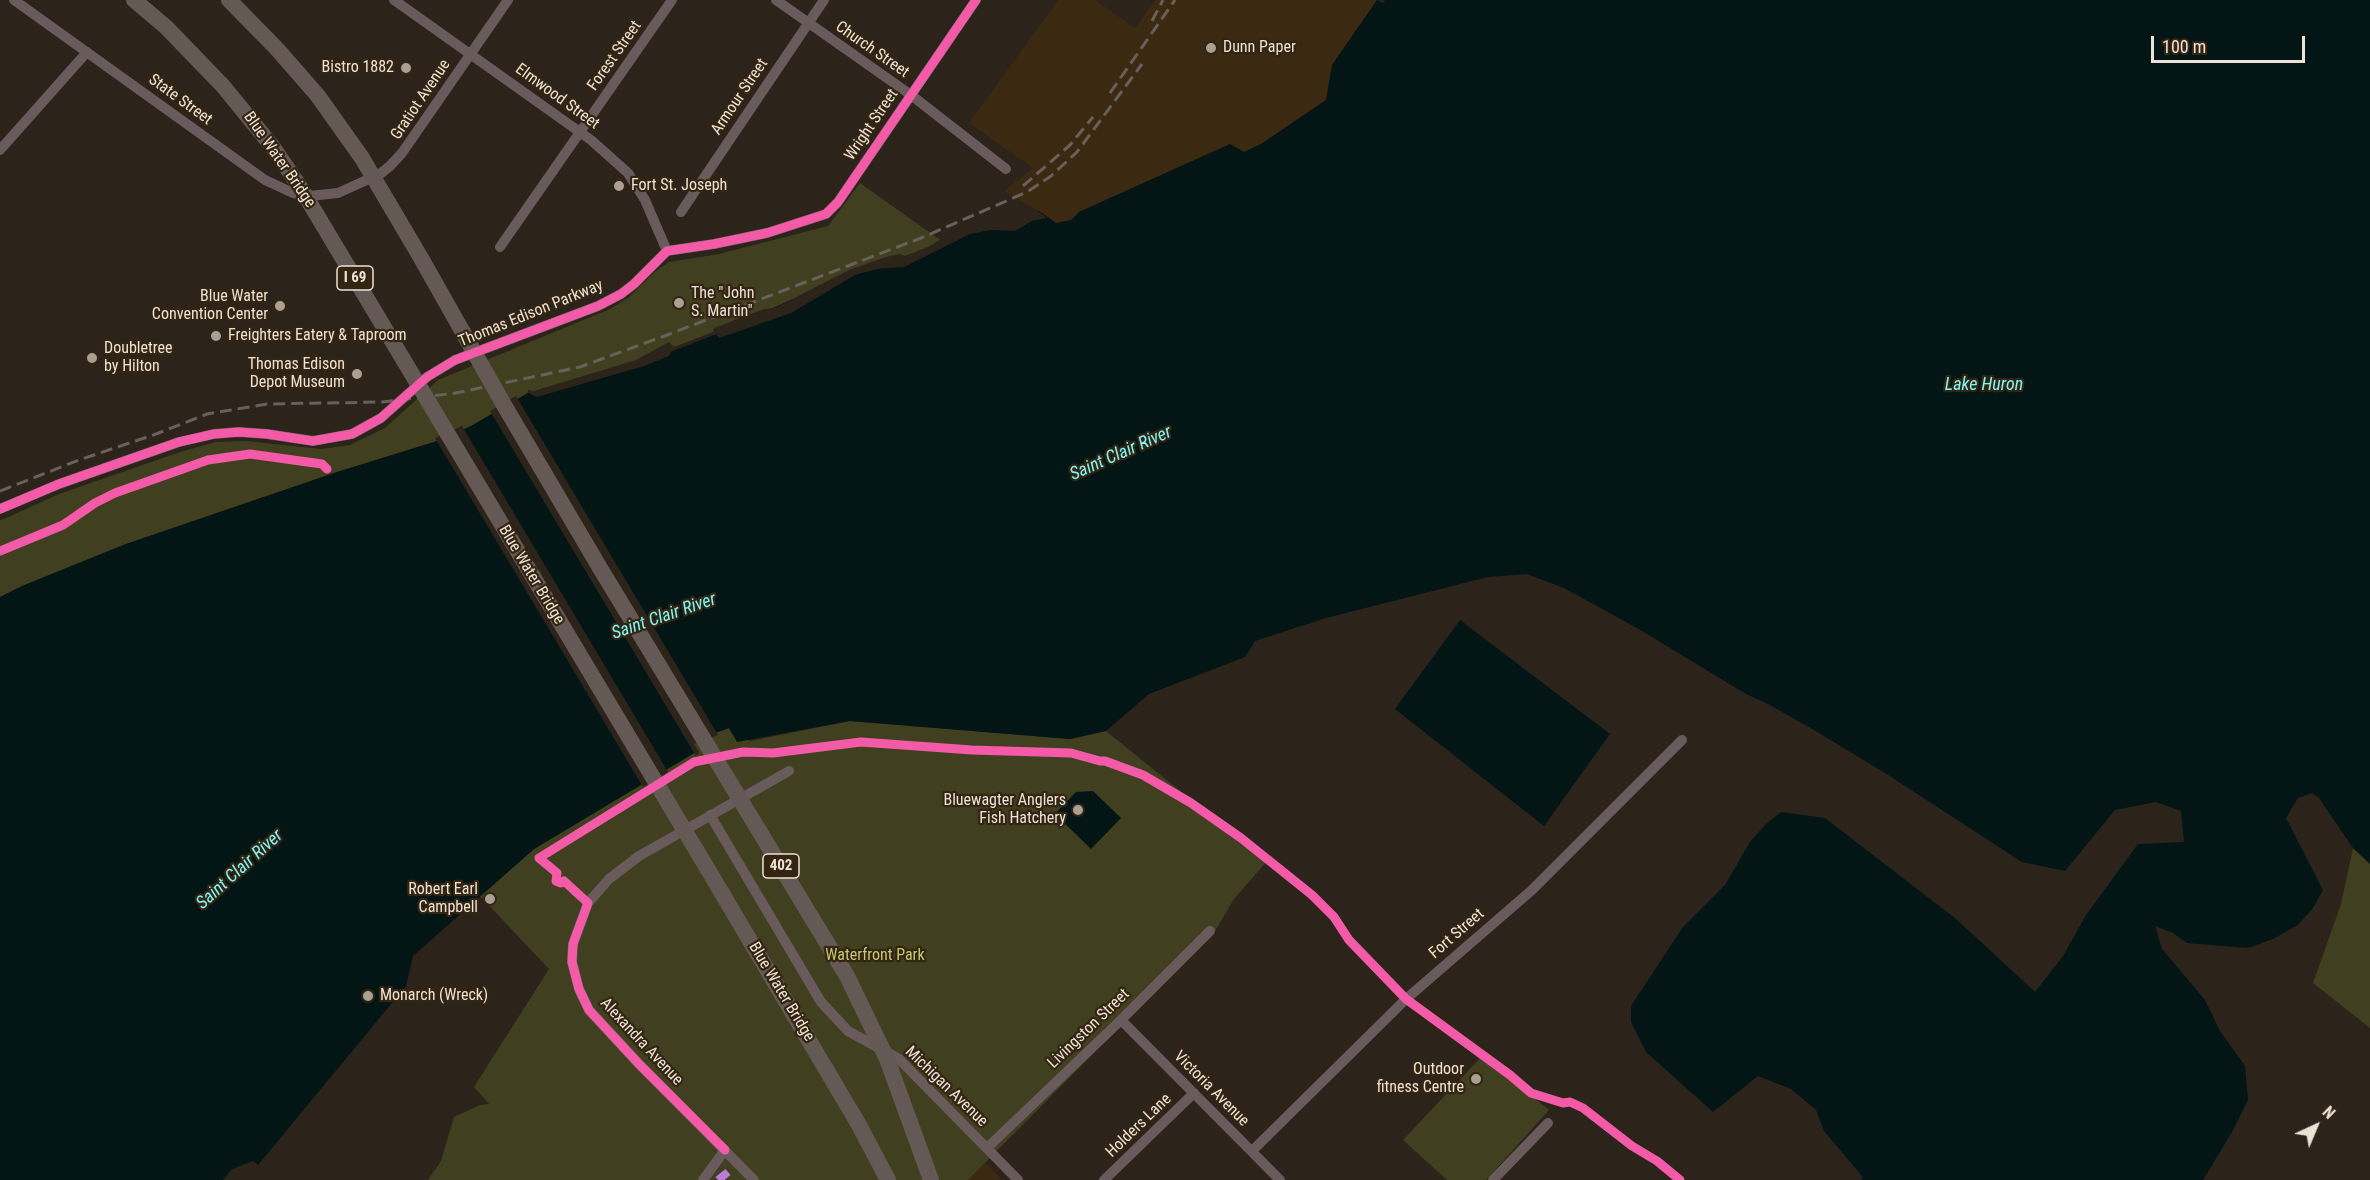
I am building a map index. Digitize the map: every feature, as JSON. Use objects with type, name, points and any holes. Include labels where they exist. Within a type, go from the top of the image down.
[{"type":"highway","name":"Blue Water Bridge","points":[[134,0],[193,54],[242,108],[272,146],[328,232],[537,586],[799,1020],[860,1125],[888,1180]]},
{"type":"highway","name":"402","points":[[229,0],[297,71],[362,158],[600,568],[847,976],[887,1059],[931,1180]]},
{"type":"street","name":"State Street","points":[[14,0],[265,180],[293,193],[322,196],[338,193]]},
{"type":"street","name":"Elmwood Street","points":[[394,0],[591,140],[628,173],[645,200],[667,251]]},
{"type":"street","name":"Gratiot Avenue","points":[[338,193],[380,174],[402,153],[508,0]]},
{"type":"street","name":"Forest Street","points":[[500,247],[672,0]]},
{"type":"street","name":"Church Street","points":[[776,0],[911,95],[1006,169]]},
{"type":"street","name":"Armour Street","points":[[681,212],[824,0]]},
{"type":"street","name":"Wright Street","points":[[667,251],[767,233],[826,214],[976,0]]},
{"type":"street","points":[[0,150],[87,52]]},
{"type":"street","name":"Thomas Edison Parkway","points":[[0,509],[59,484],[168,446],[214,434],[239,432],[313,441],[352,434],[381,418],[427,377],[455,360],[601,305],[634,284],[667,251]]},
{"type":"street","name":"Fort Street","points":[[1252,1151],[1406,999],[1538,884],[1682,740]]},
{"type":"street","name":"Alexandra Avenue","points":[[754,1180],[589,1010],[579,989],[572,962],[573,944],[588,903],[609,879],[639,856],[789,771]]},
{"type":"street","name":"Michigan Avenue","points":[[711,815],[821,1002],[848,1031],[899,1059],[1018,1180]]},
{"type":"street","name":"Livingston Street","points":[[987,1148],[1210,931]]},
{"type":"street","name":"Victoria Avenue","points":[[1121,1020],[1280,1180]]},
{"type":"street","name":"Holders Lane","points":[[1104,1180],[1194,1093]]},
{"type":"street","points":[[1493,1180],[1548,1123]]},
{"type":"street","points":[[703,1180],[725,1150]]},
{"type":"shaded area","points":[[1058,0],[1095,0],[1135,28],[1155,0],[1377,0],[1332,65],[1326,100],[1261,144],[1244,152],[1230,144],[1079,212],[1071,220],[1056,223],[1004,191],[1033,168],[969,123]]},
{"type":"shaded area","points":[[985,1162],[1002,1180],[968,1180]]},
{"type":"green space","points":[[860,183],[943,242],[776,311],[716,331],[637,363],[528,393],[471,426],[434,442],[337,472],[126,544],[0,597],[0,520],[59,494],[180,452],[216,442],[246,441],[321,449],[350,445],[385,428],[438,380],[610,309],[628,298],[656,271],[669,262],[719,254],[828,226]]},
{"type":"green space","name":"Waterfront Park","points":[[850,721],[1070,739],[1106,731],[1267,861],[1234,899],[1215,931],[968,1180],[428,1180],[441,1161],[454,1117],[480,1105],[489,1104],[474,1087],[549,969],[480,896],[534,849],[647,781],[689,742],[729,728],[750,741]]},
{"type":"green space","points":[[2353,848],[2370,864],[2370,1028],[2313,983],[2341,904]]},
{"type":"green space","points":[[1482,1056],[1549,1110],[1486,1180],[1447,1180],[1403,1140]]},
{"type":"water","points":[[1377,0],[1383,3],[1385,0],[2370,0],[2370,864],[2353,848],[2319,798],[2312,793],[2298,798],[2286,818],[2323,890],[2313,908],[2298,925],[2273,939],[2248,948],[2187,943],[2173,933],[2155,926],[2162,949],[2205,1000],[2220,1031],[2245,1066],[2248,1100],[2203,1180],[1861,1180],[1863,1177],[1824,1131],[1816,1110],[1791,1089],[1758,1076],[1713,1112],[1646,1052],[1631,1022],[1631,1006],[1683,927],[1725,885],[1750,842],[1766,824],[1781,812],[1825,818],[1956,919],[2035,992],[2063,956],[2086,915],[2138,844],[2184,842],[2181,811],[2156,802],[2115,810],[2065,871],[2022,862],[1814,730],[1746,694],[1637,628],[1564,588],[1527,574],[1488,577],[1326,618],[1255,641],[1245,657],[1149,694],[1106,731],[1070,739],[850,721],[737,742],[729,728],[690,742],[696,752],[534,849],[413,956],[406,986],[258,1165],[253,1161],[232,1169],[223,1180],[0,1180],[0,597],[126,544],[337,472],[434,442],[471,426],[528,393],[535,394],[673,351],[850,273],[906,259],[994,224],[1039,211],[1056,223],[1071,220],[1079,212],[1230,144],[1244,152],[1261,144],[1326,100],[1332,65]]},
{"type":"water","points":[[1460,620],[1610,734],[1544,826],[1395,709]]},
{"type":"water","points":[[1093,791],[1121,818],[1091,849],[1055,814],[1076,792]]},
{"type":"pier","points":[[1022,206],[1032,207],[1047,218],[1032,221],[1015,231],[990,230],[970,234],[904,267],[877,269],[855,275],[791,313],[719,338],[716,334],[672,351],[669,356],[644,366],[537,397],[528,393],[528,390],[534,391],[636,360],[669,342],[674,347],[713,332],[714,328],[764,309],[775,308],[849,270],[886,257],[900,254],[905,256],[928,247],[961,227],[970,227],[981,220],[994,221]]},
{"type":"pier","points":[[516,396],[718,735],[694,744],[699,752],[696,756],[490,411]]},
{"type":"pier","points":[[462,426],[668,772],[643,787],[435,438]]},
{"type":"railway","points":[[1152,21],[1163,0]]},
{"type":"railway","points":[[1110,93],[1175,0]]},
{"type":"railway","points":[[0,491],[207,414],[267,404],[382,402],[456,393],[580,367],[667,335],[921,238],[1027,192],[1051,176],[1077,152],[1142,64]]},
{"type":"railway","points":[[1023,186],[1070,145],[1093,117]]},
{"type":"marked path","points":[[718,1180],[728,1172]]},
{"type":"cycle path","points":[[0,509],[59,484],[179,442],[214,434],[239,432],[313,441],[352,434],[381,418],[427,377],[455,360],[598,306],[621,294],[667,251],[767,233],[826,214],[838,202],[976,0]]},
{"type":"cycle path","points":[[0,551],[63,525],[95,503],[115,493],[208,460],[250,454],[322,464],[327,469]]},
{"type":"cycle path","points":[[725,1150],[589,1010],[579,989],[572,962],[573,944],[588,903],[564,881],[561,883],[556,881],[557,873],[539,858],[694,762],[743,752],[773,753],[861,742],[972,750],[1071,753],[1105,761],[1143,775],[1191,803],[1241,838],[1312,895],[1334,917],[1349,940],[1406,999],[1531,1093],[1563,1103],[1570,1102],[1583,1108],[1680,1180]]},
{"type":"place","name":"Dunn Paper","points":[[1211,48]]},
{"type":"place","name":"Bistro 1882","points":[[406,68]]},
{"type":"place","name":"Fort St. Joseph","points":[[619,186]]},
{"type":"place","name":"The \"John S. Martin\"","points":[[679,303]]},
{"type":"place","name":"Blue Water Convention Center","points":[[280,306]]},
{"type":"place","name":"Freighters Eatery & Taproom","points":[[216,336]]},
{"type":"place","name":"Doubletree by Hilton","points":[[92,358]]},
{"type":"place","name":"Thomas Edison Depot Museum","points":[[357,374]]},
{"type":"place","name":"Bluewagter Anglers Fish Hatchery","points":[[1078,810]]},
{"type":"place","name":"Robert Earl Campbell","points":[[490,899]]},
{"type":"place","name":"Monarch (Wreck)","points":[[368,996]]},
{"type":"place","name":"Outdoor fitness Centre","points":[[1476,1079]]},
{"type":"water label","name":"Lake Huron","points":[[1984,385]]},
{"type":"water label","name":"Saint Clair River","points":[[1121,454]]},
{"type":"water label","name":"Saint Clair River","points":[[664,617]]},
{"type":"water label","name":"Saint Clair River","points":[[240,870]]}]
